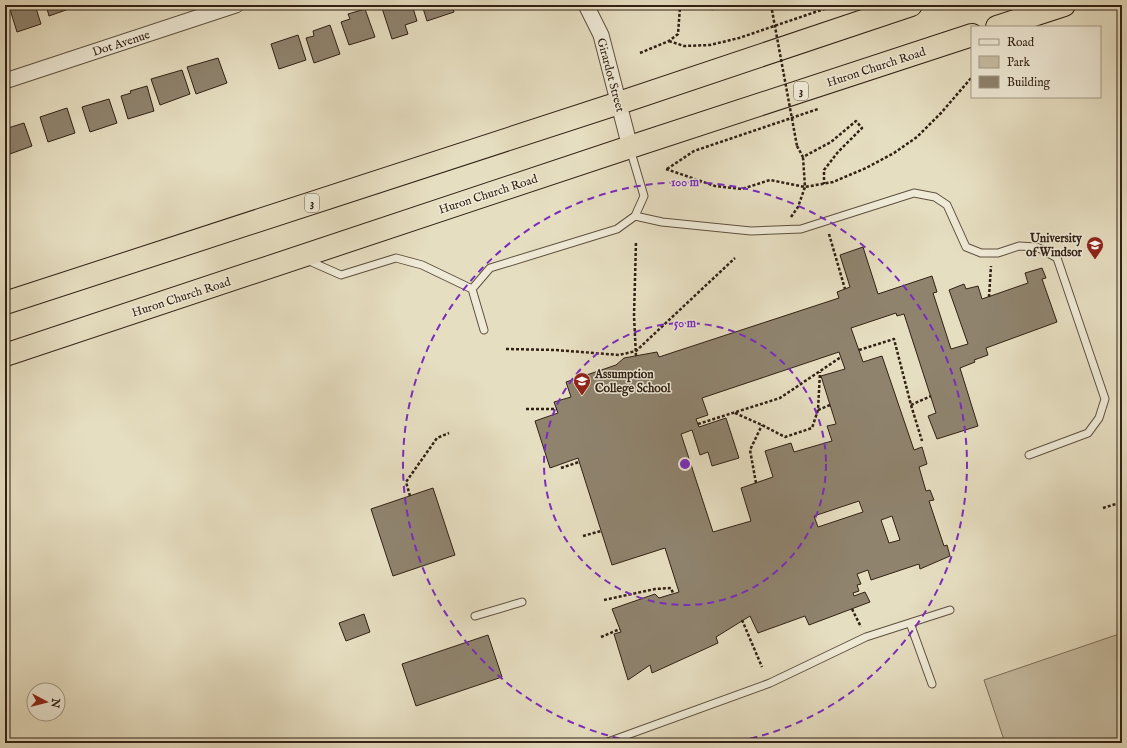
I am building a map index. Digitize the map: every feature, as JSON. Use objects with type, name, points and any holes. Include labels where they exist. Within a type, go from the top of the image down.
[{"type":"highway","name":"3","points":[[5,303],[619,103],[911,5]]},
{"type":"highway","points":[[1000,26],[1064,5]]},
{"type":"highway","name":"Huron Church Road","points":[[5,355],[971,35]]},
{"type":"street","name":"Dot Avenue","points":[[5,81],[236,5]]},
{"type":"street","name":"Girardot Street","points":[[586,5],[601,35],[630,147]]},
{"type":"lane","points":[[472,289],[490,268],[617,229],[635,216],[644,196],[630,147]]},
{"type":"lane","points":[[635,216],[662,222],[751,231],[801,229],[914,193],[935,197],[947,205],[966,247],[981,253],[998,253],[1018,246],[1037,247],[1058,258],[1104,399],[1099,418],[1088,433],[1029,456]]},
{"type":"lane","points":[[300,257],[341,275],[396,258],[422,265],[472,289],[484,330]]},
{"type":"lane","points":[[475,616],[522,602]]},
{"type":"lane","points":[[605,743],[770,683],[866,637],[950,610]]},
{"type":"lane","points":[[910,623],[932,684]]},
{"type":"path","points":[[640,53],[669,41],[678,34],[680,7],[714,9],[715,5]]},
{"type":"path","points":[[771,5],[797,146],[803,157],[805,187],[798,207],[788,220]]},
{"type":"path","points":[[669,41],[684,46],[710,45],[739,38],[836,5]]},
{"type":"path","points":[[822,108],[694,151],[666,169],[715,186],[742,189],[770,180],[805,187],[833,182],[866,168],[894,153],[917,136],[941,113],[971,78]]},
{"type":"path","points":[[803,157],[831,142],[856,121],[862,128],[838,152],[824,170],[824,184]]},
{"type":"path","points":[[828,231],[845,289]]},
{"type":"path","points":[[636,242],[634,316],[636,356]]},
{"type":"path","points":[[506,348],[619,355],[636,352],[735,258]]},
{"type":"path","points":[[989,297],[991,264]]},
{"type":"path","points":[[859,350],[894,339],[922,441]]},
{"type":"path","points":[[698,424],[780,398],[841,357]]},
{"type":"path","points":[[734,412],[786,437],[812,428],[818,410],[820,372]]},
{"type":"path","points":[[911,405],[931,396]]},
{"type":"path","points":[[818,410],[830,406]]},
{"type":"path","points":[[526,409],[556,409]]},
{"type":"path","points":[[756,483],[750,450],[762,425]]},
{"type":"path","points":[[410,496],[406,482],[437,438],[449,433]]},
{"type":"path","points":[[561,468],[579,462]]},
{"type":"path","points":[[1103,508],[1122,502]]},
{"type":"path","points":[[584,536],[601,531]]},
{"type":"path","points":[[604,600],[655,589],[671,588],[673,594]]},
{"type":"path","points":[[852,609],[861,627]]},
{"type":"path","points":[[742,620],[762,666]]},
{"type":"path","points":[[601,637],[620,629]]},
{"type":"green space","points":[[1122,633],[1122,743],[1005,743],[984,680]]},
{"type":"building","points":[[35,5],[41,24],[17,32],[9,6]]},
{"type":"building","points":[[46,5],[76,5],[77,6],[49,16]]},
{"type":"building","points":[[381,5],[412,5],[417,21],[405,25],[408,34],[392,39]]},
{"type":"building","points":[[422,5],[452,5],[454,12],[427,21]]},
{"type":"building","points":[[365,9],[375,37],[349,45],[341,22],[350,19],[348,14]]},
{"type":"building","points":[[330,25],[340,54],[314,63],[306,38],[314,36],[313,31]]},
{"type":"building","points":[[298,35],[306,60],[279,69],[271,44]]},
{"type":"building","points":[[218,58],[227,83],[196,94],[187,67]]},
{"type":"building","points":[[182,70],[190,94],[160,105],[151,79]]},
{"type":"building","points":[[147,86],[154,111],[128,119],[121,96],[131,93],[130,91]]},
{"type":"building","points":[[109,99],[117,123],[90,132],[82,107]]},
{"type":"building","points":[[67,108],[75,133],[48,142],[40,117]]},
{"type":"building","points":[[24,123],[32,146],[7,155],[5,149],[5,129]]},
{"type":"building","points":[[863,247],[878,294],[932,276],[937,292],[933,293],[951,349],[968,344],[949,290],[964,284],[966,289],[978,286],[982,299],[1028,283],[1025,273],[1042,268],[1046,278],[1042,279],[1057,322],[986,348],[988,355],[974,360],[975,362],[960,368],[978,426],[937,439],[928,416],[936,413],[904,314],[897,316],[896,313],[851,328],[863,362],[882,356],[914,450],[922,447],[927,464],[919,467],[926,491],[930,490],[934,500],[929,501],[944,546],[947,545],[950,556],[920,569],[919,564],[871,580],[868,570],[857,574],[861,584],[857,585],[859,591],[853,593],[854,596],[865,592],[870,602],[809,625],[805,616],[758,633],[750,616],[716,637],[718,643],[652,673],[650,665],[628,680],[614,634],[621,632],[612,609],[655,594],[659,598],[679,592],[665,548],[612,565],[578,458],[550,468],[535,421],[558,413],[554,402],[571,397],[566,382],[616,365],[624,358],[657,352],[659,357],[839,298],[837,292],[850,287],[840,255]],"holes":[[[839,352],[845,369],[821,376],[836,424],[827,426],[832,441],[794,452],[791,443],[765,451],[773,477],[741,488],[751,521],[713,532],[681,434],[692,430],[700,455],[708,452],[712,466],[739,458],[726,418],[699,427],[696,419],[708,415],[702,398]],[[859,501],[863,512],[818,527],[814,516]],[[892,516],[900,540],[889,543],[881,520]]]},
{"type":"building","points":[[433,488],[455,555],[393,576],[371,509]]},
{"type":"building","points":[[364,614],[370,632],[346,641],[339,623]]},
{"type":"building","points":[[488,635],[502,677],[416,706],[402,664]]},
{"type":"place","name":"University of Windsor","points":[[1095,260]]},
{"type":"place","name":"Assumption College School","points":[[582,396]]}]
